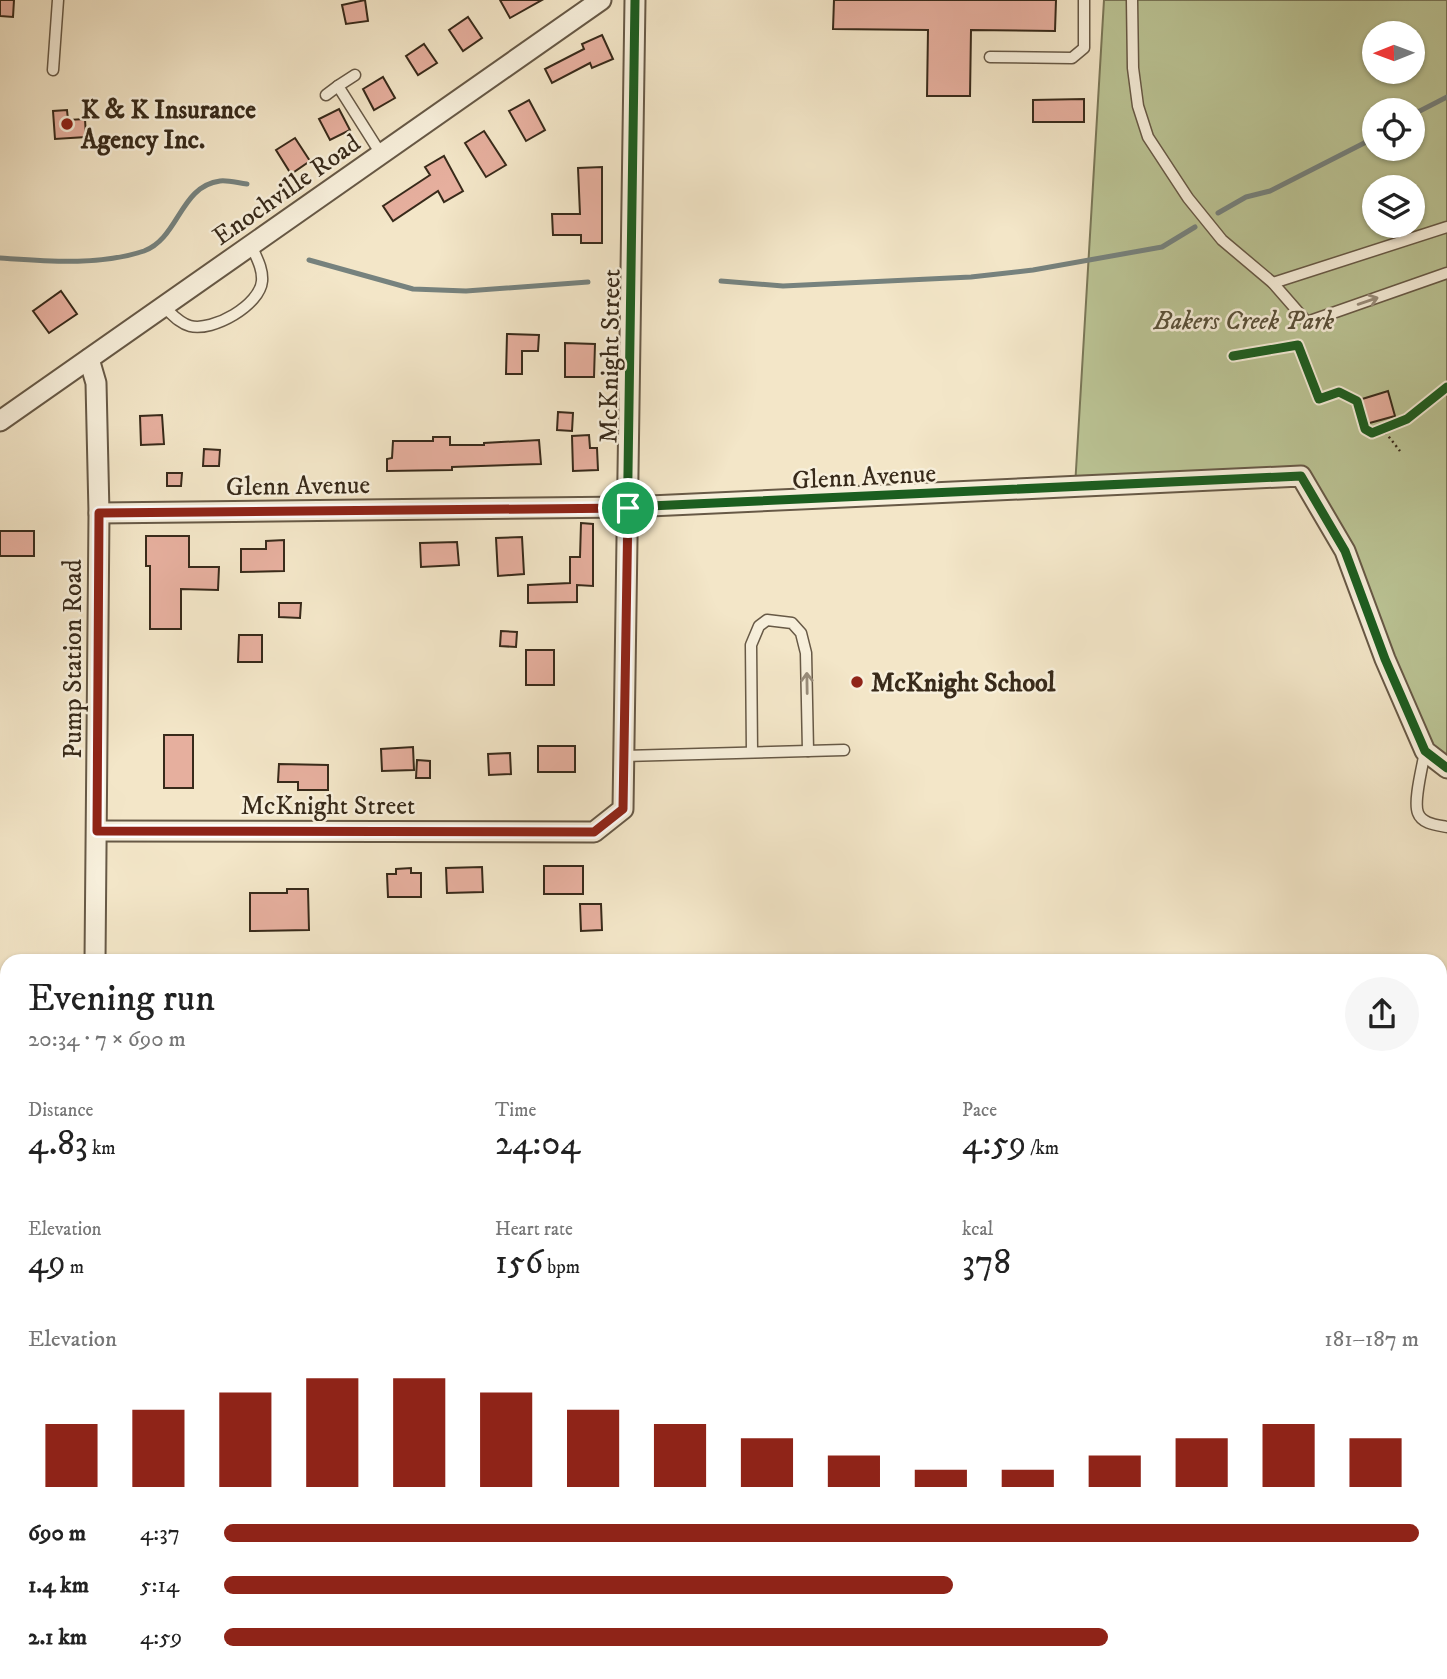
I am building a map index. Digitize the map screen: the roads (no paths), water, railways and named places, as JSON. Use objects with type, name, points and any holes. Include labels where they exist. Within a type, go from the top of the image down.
[{"type":"street","name":"Enochville Road","points":[[0,421],[601,0]]},
{"type":"street","name":"McKnight Street","points":[[97,831],[594,832],[623,809],[635,0]]},
{"type":"street","name":"Pump Station Road","points":[[89,359],[96,383],[99,513],[95,954]]},
{"type":"street","name":"Glenn Avenue","points":[[99,513],[628,508],[1301,477],[1345,551],[1385,659],[1425,751],[1447,768]]},
{"type":"lane","points":[[53,70],[58,0]]},
{"type":"lane","points":[[990,57],[1072,58],[1084,48],[1084,0]]},
{"type":"lane","points":[[1132,0],[1133,68],[1138,106],[1148,137],[1188,198],[1222,240],[1272,283],[1307,322],[1447,273]]},
{"type":"lane","points":[[326,94],[355,75]]},
{"type":"lane","points":[[338,86],[381,154]]},
{"type":"lane","points":[[1272,283],[1447,227]]},
{"type":"lane","points":[[164,307],[182,323],[193,327],[210,326],[230,317],[256,298],[262,283],[261,267],[251,245]]},
{"type":"lane","points":[[752,752],[751,645],[759,626],[767,620],[792,623],[801,633],[806,653],[808,751]]},
{"type":"lane","points":[[624,756],[844,750]]},
{"type":"lane","points":[[1425,751],[1416,804],[1418,813],[1423,820],[1447,827]]},
{"type":"waterway","points":[[1425,108],[1447,97]]},
{"type":"waterway","points":[[1218,213],[1246,197],[1270,191],[1362,144]]},
{"type":"waterway","points":[[0,258],[91,261],[144,251],[165,235],[196,192],[220,181],[247,184]]},
{"type":"waterway","points":[[721,281],[783,286],[971,277],[1033,270],[1162,247],[1195,227]]},
{"type":"waterway","points":[[309,260],[413,289],[466,291],[588,282]]},
{"type":"place","name":"K & K Insurance Agency Inc.","points":[[67,124]]},
{"type":"place","name":"McKnight School","points":[[857,682]]},
{"type":"park label","name":"Bakers Creek Park","points":[[1244,320]]}]
